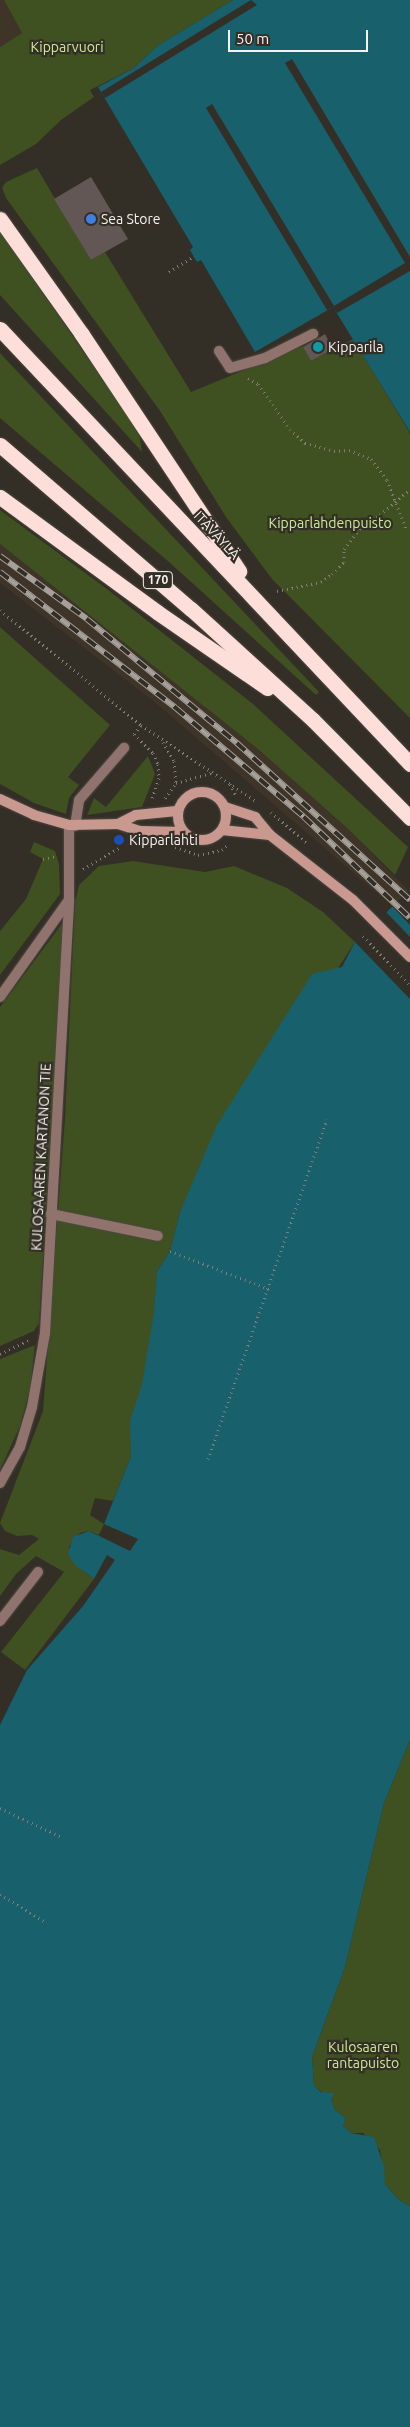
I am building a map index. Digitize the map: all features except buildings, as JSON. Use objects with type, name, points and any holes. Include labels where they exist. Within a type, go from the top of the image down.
[{"type":"highway","points":[[0,219],[81,333],[262,606]]},
{"type":"highway","name":"ITÄVÄYLÄ","points":[[0,330],[410,764]]},
{"type":"highway","name":"170","points":[[0,445],[191,609],[313,720],[410,818]]},
{"type":"highway","points":[[0,497],[157,612],[313,720]]},
{"type":"main road","points":[[222,830],[226,819],[225,807],[219,798],[200,791],[182,801],[177,811],[178,822],[183,832],[192,839],[203,841],[222,830],[270,835]]},
{"type":"main road","points":[[0,798],[34,815],[72,825],[118,824],[149,813],[177,811]]},
{"type":"main road","points":[[225,807],[255,817],[270,835],[321,873],[377,923],[410,957]]},
{"type":"main road","points":[[118,824],[140,831],[183,832]]},
{"type":"street","points":[[219,351],[230,368],[265,358],[313,334]]},
{"type":"street","name":"KULOSAAREN KARTANON TIE","points":[[0,1483],[20,1447],[32,1407],[45,1333],[72,825],[79,800],[124,748]]},
{"type":"street","points":[[0,997],[69,900]]},
{"type":"street","points":[[51,1214],[158,1236]]},
{"type":"street","points":[[0,1621],[38,1572]]},
{"type":"path","points":[[169,272],[194,256]]},
{"type":"path","points":[[230,368],[258,384],[290,429],[306,443],[334,451],[349,450],[371,459],[387,480],[407,531]]},
{"type":"path","points":[[277,591],[322,582],[344,562],[344,549],[362,524],[380,515],[410,489]]},
{"type":"path","points":[[0,610],[161,740],[230,784]]},
{"type":"path","points":[[134,734],[153,753],[158,764],[159,778],[149,813]]},
{"type":"path","points":[[161,740],[174,761],[176,783],[212,773]]},
{"type":"path","points":[[171,844],[181,852],[198,855],[222,850]]},
{"type":"path","points":[[69,886],[90,862],[119,848]]},
{"type":"path","points":[[363,936],[410,985]]},
{"type":"path","points":[[208,1459],[327,1119]]},
{"type":"path","points":[[170,1251],[269,1289]]},
{"type":"path","points":[[0,1354],[45,1333]]},
{"type":"path","points":[[0,1808],[62,1837]]},
{"type":"path","points":[[0,1894],[44,1922]]},
{"type":"shaded area","points":[[0,0],[4,0],[22,33],[0,47]]},
{"type":"shaded area","points":[[0,544],[259,750],[346,827],[409,891],[392,906],[157,704],[0,583]]},
{"type":"green space","name":"Kipparvuori","points":[[4,0],[233,0],[157,46],[134,68],[90,90],[94,97],[61,120],[36,144],[0,165],[0,47],[22,33]]},
{"type":"green space","name":"Kipparlahdenpuisto","points":[[37,168],[91,260],[105,252],[191,392],[303,346],[311,361],[353,339],[410,433],[410,718],[272,579],[226,517],[160,411],[6,198],[2,188],[6,182]]},
{"type":"green space","points":[[0,231],[139,432],[142,452],[0,295]]},
{"type":"green space","points":[[0,353],[319,692],[316,695],[169,562],[0,418]]},
{"type":"green space","points":[[0,510],[107,589],[253,704],[408,847],[395,875],[346,827],[259,750],[0,544]]},
{"type":"green space","points":[[0,627],[110,725],[68,777],[79,785],[69,798],[66,814],[34,803],[0,784]]},
{"type":"green space","points":[[148,756],[155,774],[142,807],[87,815],[94,798],[106,807]]},
{"type":"green space","points":[[34,842],[55,851],[59,864],[60,894],[0,975],[0,931],[26,899],[43,859],[30,852]]},
{"type":"green space","points":[[133,861],[205,872],[234,866],[287,888],[323,912],[355,942],[180,1212],[170,1251],[157,1272],[155,1434],[131,1441],[131,1456],[113,1501],[95,1498],[90,1515],[104,1524],[99,1535],[89,1531],[80,1533],[69,1547],[84,1572],[94,1579],[25,1670],[1,1652],[64,1572],[36,1556],[16,1574],[0,1596],[0,1549],[19,1555],[39,1539],[32,1535],[17,1536],[5,1531],[0,1523],[43,1411],[65,1118],[75,903],[79,885],[99,866]]},
{"type":"green space","points":[[64,921],[39,1323],[34,1331],[0,1346],[0,1007]]},
{"type":"green space","points":[[35,1345],[30,1389],[20,1426],[0,1470],[0,1359]]},
{"type":"green space","name":"Kulosaaren rantapuisto","points":[[410,1740],[410,2206],[399,2200],[385,2184],[380,2150],[363,2133],[351,2133],[343,2126],[346,2118],[335,2110],[331,2099],[314,2086],[312,2057],[345,1967],[384,1803]]},
{"type":"water","points":[[233,0],[410,0],[410,432],[333,307],[255,352],[201,260],[197,262],[190,250],[193,247],[98,87],[134,68],[157,46]]},
{"type":"water","points":[[410,890],[410,1740],[384,1803],[345,1967],[312,2057],[314,2086],[321,2092],[334,2093],[331,2099],[335,2110],[346,2118],[343,2126],[351,2133],[374,2137],[384,2166],[385,2184],[399,2200],[410,2206],[410,2427],[0,2427],[0,1725],[27,1670],[83,1606],[115,1560],[107,1555],[94,1579],[75,1565],[68,1554],[73,1537],[89,1531],[130,1551],[138,1539],[104,1524],[131,1456],[130,1421],[142,1384],[154,1313],[157,1272],[170,1251],[180,1212],[217,1125],[312,974],[342,967],[355,942]]},
{"type":"pier","points":[[251,0],[257,5],[105,98],[101,92]]},
{"type":"pier","points":[[292,59],[410,257],[410,271],[337,313],[333,307],[327,310],[206,108],[212,104],[334,306],[405,263],[285,63]]},
{"type":"pier","points":[[410,892],[410,925],[392,906]]},
{"type":"pier","points":[[386,912],[410,937],[410,999],[355,942]]},
{"type":"railway","points":[[0,556],[87,619],[237,743],[410,900]]},
{"type":"railway","points":[[0,572],[176,708],[304,817],[410,918]]},
{"type":"place","name":"Sea Store","points":[[91,219]]},
{"type":"place","name":"Kipparila","points":[[318,347]]},
{"type":"place","name":"Kipparlahti","points":[[119,840]]}]
